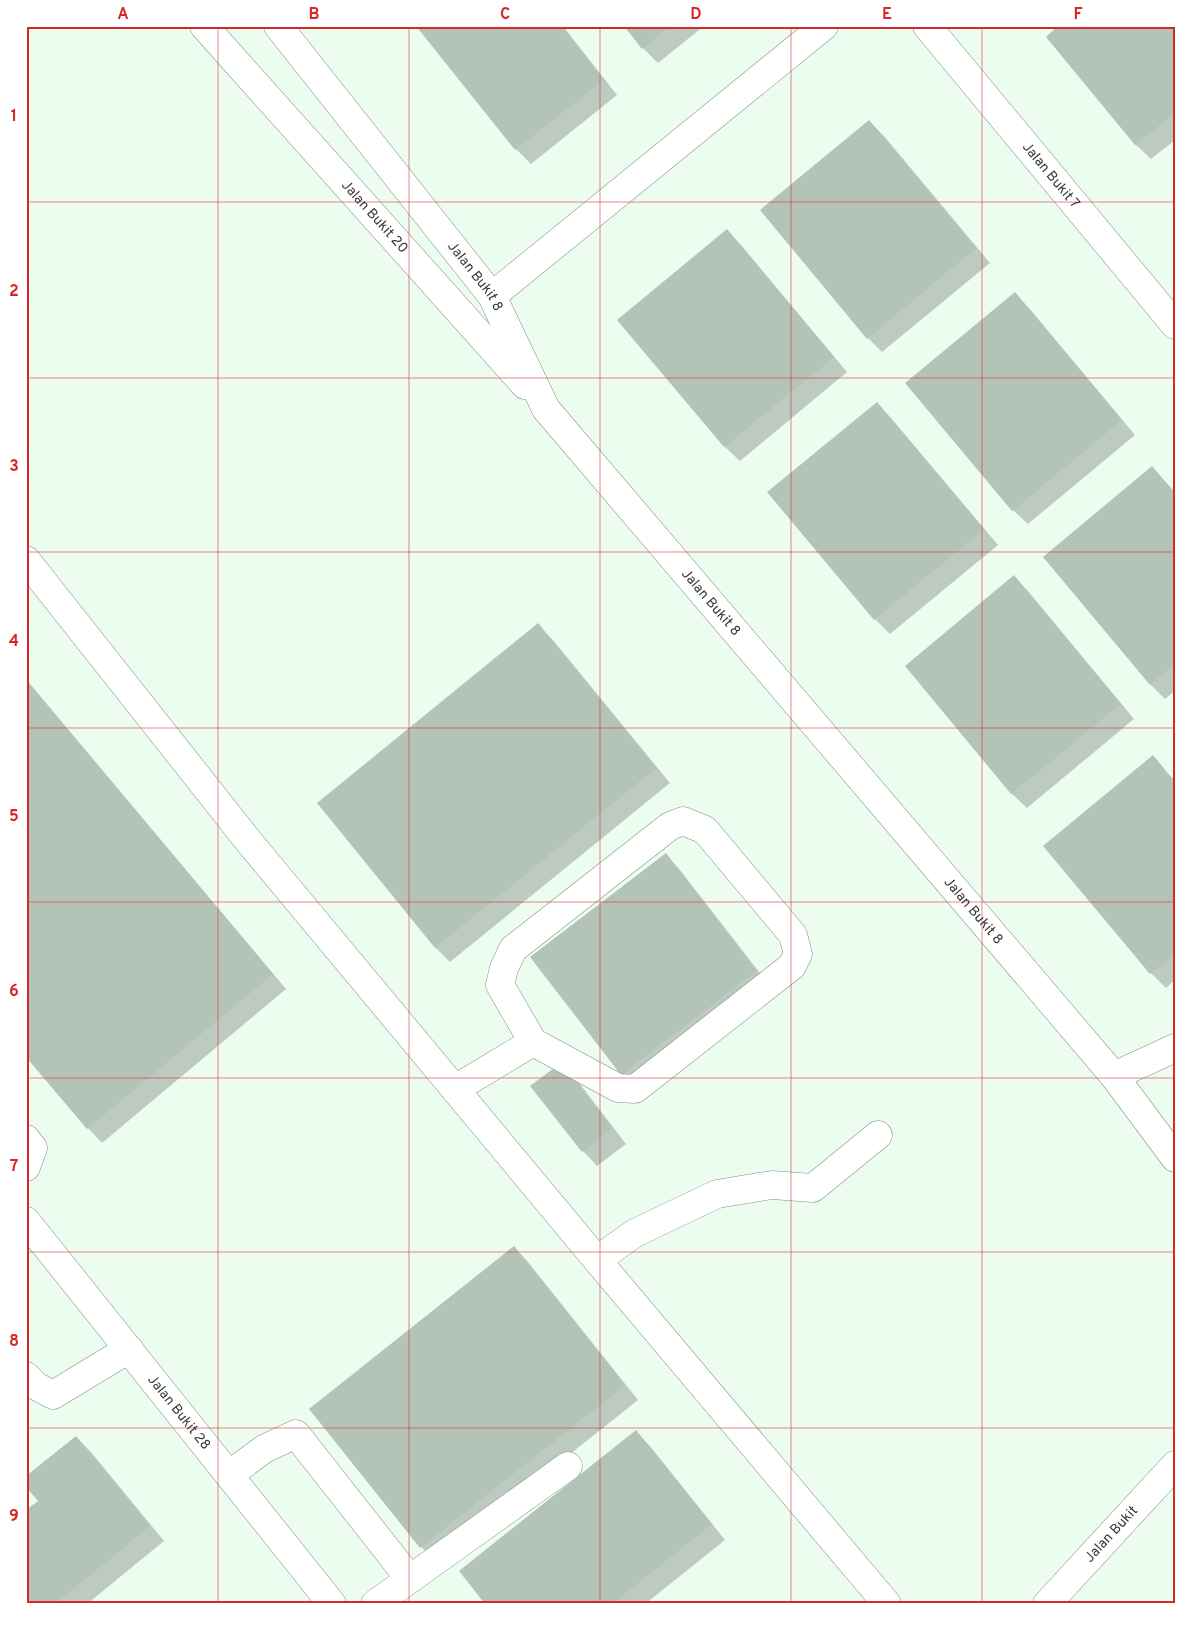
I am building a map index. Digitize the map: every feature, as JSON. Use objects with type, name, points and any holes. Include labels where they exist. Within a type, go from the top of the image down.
[{"type":"street","name":"Jalan Bukit 20","points":[[204,26],[546,409]]},
{"type":"street","name":"Jalan Bukit 8","points":[[278,26],[492,296],[546,409],[1114,1076],[1175,1158]]},
{"type":"street","points":[[492,296],[824,26]]},
{"type":"street","name":"Jalan Bukit 7","points":[[927,26],[1175,325]]},
{"type":"street","points":[[26,560],[250,843],[597,1260],[887,1604]]},
{"type":"street","points":[[683,821],[705,830],[793,935],[798,954],[792,966],[635,1089],[618,1088],[532,1042],[500,985],[504,968],[513,949],[670,826],[683,821]]},
{"type":"street","points":[[455,1089],[532,1042]]},
{"type":"street","points":[[1114,1076],[1175,1048]]},
{"type":"street","points":[[597,1260],[635,1233],[717,1194],[772,1185],[813,1188],[878,1136]]},
{"type":"street","points":[[26,1139],[33,1148],[26,1167]]},
{"type":"street","name":"Jalan Bukit 28","points":[[26,1221],[332,1604]]},
{"type":"street","points":[[26,1376],[36,1386],[53,1395],[129,1349]]},
{"type":"street","points":[[229,1475],[264,1449],[296,1434],[410,1579]]},
{"type":"street","name":"Jalan Bukit","points":[[1047,1604],[1175,1465]]},
{"type":"street","points":[[375,1604],[568,1466]]},
{"type":"building","points":[[416,26],[561,26],[604,80],[515,150]]},
{"type":"building","points":[[624,26],[671,26],[642,49]]},
{"type":"building","points":[[1058,26],[1175,26],[1175,113],[1135,145],[1046,37]]},
{"type":"building","points":[[869,120],[976,248],[867,339],[760,210]]},
{"type":"building","points":[[727,229],[834,357],[724,447],[617,320]]},
{"type":"building","points":[[1015,292],[1122,420],[1012,511],[905,383]]},
{"type":"building","points":[[877,402],[984,529],[874,620],[767,492]]},
{"type":"building","points":[[1152,466],[1175,493],[1175,664],[1150,685],[1043,557]]},
{"type":"building","points":[[1014,575],[1121,704],[1011,794],[905,666]]},
{"type":"building","points":[[538,623],[656,768],[435,948],[317,803]]},
{"type":"building","points":[[26,680],[273,974],[87,1129],[26,1057]]},
{"type":"building","points":[[1153,755],[1175,782],[1175,954],[1150,974],[1043,846]]},
{"type":"building","points":[[666,853],[756,971],[621,1075],[530,957]]},
{"type":"building","points":[[562,1062],[612,1128],[582,1152],[530,1086]]},
{"type":"building","points":[[514,1246],[625,1385],[420,1548],[309,1409]]},
{"type":"building","points":[[636,1430],[712,1524],[612,1604],[485,1604],[459,1571]]},
{"type":"building","points":[[76,1436],[150,1526],[55,1604],[26,1604],[26,1510],[38,1501],[26,1487],[26,1476]]}]
